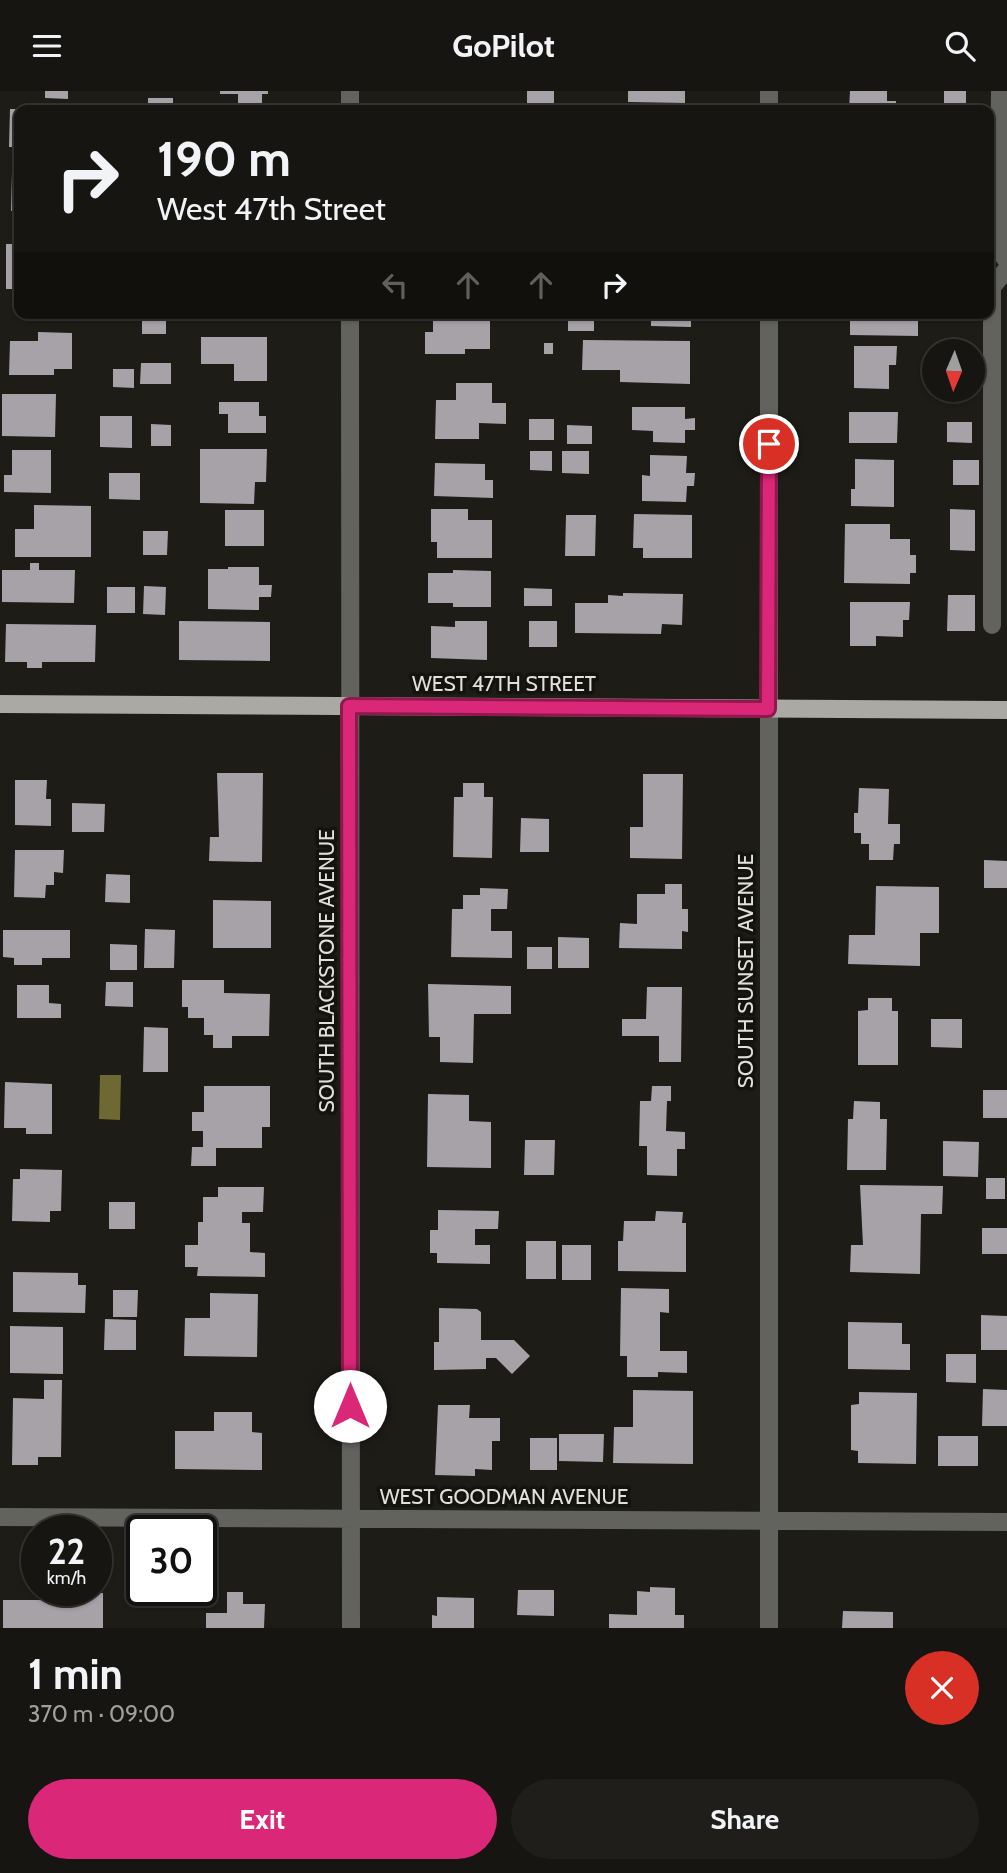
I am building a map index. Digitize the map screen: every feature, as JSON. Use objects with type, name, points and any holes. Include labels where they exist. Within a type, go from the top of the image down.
[{"type":"main road","name":"WEST 47TH STREET","points":[[0,704],[1007,710]]},
{"type":"street","points":[[1000,91],[998,241],[1007,261]]},
{"type":"street","points":[[994,285],[1007,269]]},
{"type":"street","name":"SOUTH BLACKSTONE AVENUE","points":[[350,319],[351,1628]]},
{"type":"street","name":"SOUTH SUNSET AVENUE","points":[[769,319],[769,1628]]},
{"type":"street","points":[[992,319],[992,625]]},
{"type":"street","name":"WEST GOODMAN AVENUE","points":[[0,1517],[1007,1522]]},
{"type":"shaded area","points":[[100,1075],[121,1075],[120,1120],[99,1119]]},
{"type":"building","points":[[45,91],[68,91],[68,99],[45,98]]},
{"type":"building","points":[[220,91],[268,91],[268,94],[262,94],[262,105],[238,105],[238,94],[220,94]]},
{"type":"building","points":[[527,91],[554,91],[554,105],[527,105]]},
{"type":"building","points":[[628,91],[685,91],[685,103],[628,102]]},
{"type":"building","points":[[850,91],[887,91],[887,101],[896,101],[896,105],[849,105]]},
{"type":"building","points":[[944,91],[966,91],[966,105],[944,105]]},
{"type":"building","points":[[148,98],[173,98],[173,105],[148,105]]},
{"type":"building","points":[[10,109],[14,109],[14,147],[9,147]]},
{"type":"building","points":[[12,172],[14,211],[11,211]]},
{"type":"building","points":[[6,244],[14,244],[14,289],[6,289]]},
{"type":"building","points":[[142,319],[166,319],[166,334],[142,334]]},
{"type":"building","points":[[213,319],[262,319],[262,321]]},
{"type":"building","points":[[433,319],[490,320],[490,349],[465,349],[465,354],[425,354],[425,332],[433,332]]},
{"type":"building","points":[[568,319],[594,319],[594,331],[568,331]]},
{"type":"building","points":[[651,319],[691,319],[691,327],[651,326]]},
{"type":"building","points":[[850,319],[918,319],[918,336],[850,335]]},
{"type":"building","points":[[38,332],[72,333],[72,369],[54,369],[54,375],[9,375],[10,341],[38,341]]},
{"type":"building","points":[[201,337],[267,337],[267,381],[234,381],[234,364],[201,364]]},
{"type":"building","points":[[583,340],[690,341],[690,384],[620,382],[620,370],[582,370]]},
{"type":"building","points":[[544,343],[553,343],[553,354],[544,354]]},
{"type":"building","points":[[854,346],[897,346],[896,365],[889,365],[889,389],[854,388]]},
{"type":"building","points":[[141,363],[171,363],[171,384],[140,384]]},
{"type":"building","points":[[113,369],[134,369],[134,388],[113,387]]},
{"type":"building","points":[[456,383],[492,383],[492,403],[506,403],[506,424],[479,423],[479,439],[435,439],[436,400],[456,400]]},
{"type":"building","points":[[2,394],[56,394],[55,437],[2,436]]},
{"type":"building","points":[[219,402],[259,402],[259,416],[266,416],[266,433],[228,433],[228,414],[219,414]]},
{"type":"building","points":[[632,407],[685,407],[685,419],[695,418],[695,430],[685,430],[685,443],[653,442],[653,431],[632,430]]},
{"type":"building","points":[[849,412],[898,412],[897,443],[849,443]]},
{"type":"building","points":[[100,416],[132,416],[132,448],[100,447]]},
{"type":"building","points":[[529,419],[554,419],[554,440],[529,440]]},
{"type":"building","points":[[947,422],[972,422],[972,443],[947,442]]},
{"type":"building","points":[[151,424],[171,425],[171,446],[151,446]]},
{"type":"building","points":[[567,425],[592,426],[592,444],[567,444]]},
{"type":"building","points":[[200,449],[267,449],[266,482],[255,482],[254,504],[200,503]]},
{"type":"building","points":[[12,450],[51,450],[51,493],[4,492],[4,475],[12,475]]},
{"type":"building","points":[[530,451],[552,451],[552,471],[530,470]]},
{"type":"building","points":[[562,451],[589,451],[589,474],[562,473]]},
{"type":"building","points":[[650,455],[687,456],[686,473],[695,473],[694,486],[687,486],[686,502],[642,501],[642,475],[650,476]]},
{"type":"building","points":[[855,459],[894,460],[894,507],[851,506],[851,489],[855,489]]},
{"type":"building","points":[[953,460],[979,460],[979,485],[953,485]]},
{"type":"building","points":[[435,463],[485,464],[485,480],[493,480],[493,498],[434,496]]},
{"type":"building","points":[[109,473],[140,473],[140,500],[109,499]]},
{"type":"building","points":[[34,505],[91,506],[91,557],[15,557],[15,529],[34,529]]},
{"type":"building","points":[[431,509],[468,509],[468,520],[492,520],[492,558],[437,558],[437,542],[431,542]]},
{"type":"building","points":[[950,509],[975,510],[975,551],[950,550]]},
{"type":"building","points":[[225,510],[264,510],[264,546],[225,546]]},
{"type":"building","points":[[634,514],[692,515],[692,558],[643,558],[643,548],[633,548]]},
{"type":"building","points":[[566,515],[596,515],[595,556],[565,556]]},
{"type":"building","points":[[845,524],[890,524],[890,539],[910,539],[910,555],[916,555],[916,573],[910,573],[910,584],[844,583]]},
{"type":"building","points":[[143,531],[168,531],[167,555],[143,555]]},
{"type":"building","points":[[30,563],[39,563],[39,570],[75,570],[74,603],[2,602],[2,570],[30,570]]},
{"type":"building","points":[[259,567],[259,585],[272,585],[271,597],[259,597],[259,610],[208,609],[208,569]]},
{"type":"building","points":[[453,570],[491,571],[491,607],[453,607],[453,603],[428,603],[428,573],[453,573]]},
{"type":"building","points":[[144,586],[166,587],[165,615],[143,614]]},
{"type":"building","points":[[107,587],[135,587],[135,613],[107,613]]},
{"type":"building","points":[[524,588],[552,589],[552,606],[524,606]]},
{"type":"building","points":[[623,593],[683,594],[682,625],[662,624],[661,634],[575,633],[575,603],[608,603],[608,595],[623,596]]},
{"type":"building","points":[[948,595],[975,595],[975,631],[947,631]]},
{"type":"building","points":[[850,602],[910,602],[909,620],[903,620],[903,637],[876,636],[876,646],[850,646]]},
{"type":"building","points":[[179,621],[270,622],[270,661],[179,660]]},
{"type":"building","points":[[455,621],[487,621],[487,660],[431,658],[431,626],[455,627]]},
{"type":"building","points":[[529,621],[557,621],[557,647],[529,647]]},
{"type":"building","points":[[6,624],[96,625],[95,662],[42,662],[42,668],[27,668],[27,662],[5,662]]},
{"type":"building","points":[[217,773],[263,773],[262,862],[209,861],[210,837],[219,837]]},
{"type":"building","points":[[643,774],[683,774],[682,859],[630,858],[630,827],[643,827]]},
{"type":"building","points":[[15,780],[47,780],[46,799],[51,799],[51,826],[15,825]]},
{"type":"building","points":[[463,783],[484,783],[484,797],[493,797],[492,858],[453,857],[454,797],[463,797]]},
{"type":"building","points":[[859,788],[889,789],[888,824],[900,824],[900,844],[894,844],[893,860],[869,860],[869,844],[861,844],[861,833],[854,833],[854,813],[858,813]]},
{"type":"building","points":[[72,803],[105,804],[104,832],[72,832]]},
{"type":"building","points":[[521,818],[549,819],[549,852],[520,852]]},
{"type":"building","points":[[15,850],[64,850],[63,873],[54,872],[54,885],[46,885],[45,898],[14,897]]},
{"type":"building","points":[[984,860],[1007,861],[1007,888],[984,888]]},
{"type":"building","points":[[106,874],[130,875],[130,903],[105,902]]},
{"type":"building","points":[[665,884],[682,884],[682,909],[688,909],[688,932],[682,931],[682,949],[619,948],[620,923],[637,924],[637,894],[665,894]]},
{"type":"building","points":[[876,886],[939,887],[939,933],[920,933],[920,966],[848,964],[849,935],[875,935]]},
{"type":"building","points":[[480,888],[508,889],[507,909],[491,909],[491,931],[512,931],[512,958],[451,957],[452,909],[463,909],[463,895],[480,895]]},
{"type":"building","points":[[213,900],[271,901],[271,948],[213,948]]},
{"type":"building","points":[[145,929],[175,930],[174,968],[144,968]]},
{"type":"building","points":[[3,930],[70,930],[70,958],[42,958],[42,965],[14,965],[14,958],[3,957]]},
{"type":"building","points":[[558,937],[589,938],[589,968],[558,968]]},
{"type":"building","points":[[110,944],[137,945],[137,970],[110,970]]},
{"type":"building","points":[[527,947],[552,947],[552,969],[527,969]]},
{"type":"building","points":[[182,980],[224,980],[224,993],[270,994],[269,1036],[232,1036],[232,1048],[213,1048],[213,1035],[204,1035],[204,1018],[188,1018],[188,1007],[182,1007]]},
{"type":"building","points":[[106,982],[133,982],[133,1007],[105,1006]]},
{"type":"building","points":[[428,984],[511,986],[511,1014],[474,1014],[473,1063],[440,1062],[440,1037],[429,1037]]},
{"type":"building","points":[[17,985],[49,985],[49,1003],[61,1004],[61,1018],[17,1018]]},
{"type":"building","points":[[647,987],[682,987],[681,1062],[659,1062],[659,1036],[622,1036],[622,1019],[646,1019]]},
{"type":"building","points":[[868,998],[892,998],[892,1011],[898,1011],[898,1065],[858,1065],[858,1011],[868,1010]]},
{"type":"building","points":[[931,1019],[962,1019],[962,1048],[931,1047]]},
{"type":"building","points":[[144,1027],[168,1028],[168,1072],[143,1072]]},
{"type":"building","points":[[5,1082],[52,1084],[52,1134],[26,1134],[26,1128],[4,1128]]},
{"type":"building","points":[[204,1086],[270,1086],[270,1127],[262,1127],[262,1148],[216,1148],[216,1166],[191,1166],[192,1147],[203,1147],[203,1131],[192,1131],[192,1112],[204,1112]]},
{"type":"building","points":[[652,1086],[671,1086],[671,1101],[667,1101],[666,1131],[685,1132],[685,1149],[677,1149],[677,1176],[647,1175],[647,1146],[639,1146],[640,1101],[651,1101]]},
{"type":"building","points":[[983,1090],[1007,1090],[1007,1118],[983,1118]]},
{"type":"building","points":[[428,1094],[469,1095],[469,1121],[491,1122],[491,1168],[427,1167]]},
{"type":"building","points":[[854,1101],[880,1102],[880,1119],[887,1119],[886,1170],[847,1170],[848,1119],[853,1119]]},
{"type":"building","points":[[525,1140],[555,1140],[554,1175],[524,1175]]},
{"type":"building","points":[[943,1141],[979,1142],[978,1177],[943,1176]]},
{"type":"building","points":[[20,1169],[62,1170],[61,1211],[50,1211],[50,1222],[12,1221],[13,1179],[20,1179]]},
{"type":"building","points":[[986,1178],[1005,1178],[1005,1199],[986,1199]]},
{"type":"building","points":[[860,1185],[943,1186],[942,1214],[921,1214],[920,1274],[850,1272],[851,1245],[863,1245]]},
{"type":"building","points":[[218,1187],[264,1187],[263,1212],[242,1212],[242,1223],[250,1223],[250,1252],[265,1253],[265,1277],[197,1276],[198,1267],[185,1267],[185,1245],[198,1245],[198,1222],[203,1222],[203,1197],[218,1197]]},
{"type":"building","points":[[109,1202],[135,1202],[135,1229],[109,1229]]},
{"type":"building","points":[[438,1210],[499,1211],[498,1229],[475,1229],[475,1245],[490,1245],[490,1264],[437,1263],[437,1253],[430,1253],[430,1230],[438,1230]]},
{"type":"building","points":[[656,1211],[683,1212],[682,1223],[686,1223],[686,1272],[618,1271],[618,1241],[623,1241],[624,1221],[655,1221]]},
{"type":"building","points":[[982,1228],[1007,1228],[1007,1254],[982,1254]]},
{"type":"building","points":[[526,1241],[556,1241],[556,1279],[526,1279]]},
{"type":"building","points":[[562,1245],[591,1245],[591,1280],[562,1280]]},
{"type":"building","points":[[13,1272],[78,1273],[78,1285],[86,1285],[85,1313],[13,1312]]},
{"type":"building","points":[[621,1288],[669,1289],[669,1313],[660,1312],[660,1351],[687,1351],[687,1373],[658,1372],[658,1377],[627,1377],[627,1356],[620,1356]]},
{"type":"building","points":[[113,1290],[138,1290],[137,1317],[113,1317]]},
{"type":"building","points":[[210,1293],[258,1294],[257,1357],[184,1356],[185,1318],[210,1318]]},
{"type":"building","points":[[439,1308],[477,1309],[481,1312],[481,1340],[514,1340],[530,1356],[512,1374],[496,1358],[486,1358],[486,1369],[434,1370],[434,1342],[439,1342]]},
{"type":"building","points":[[981,1315],[1007,1316],[1007,1350],[981,1350]]},
{"type":"building","points":[[105,1319],[136,1320],[136,1350],[104,1350]]},
{"type":"building","points":[[848,1322],[902,1323],[902,1344],[910,1344],[910,1370],[848,1369]]},
{"type":"building","points":[[10,1326],[63,1327],[63,1374],[10,1373]]},
{"type":"building","points":[[946,1354],[976,1354],[976,1383],[946,1382]]},
{"type":"building","points":[[44,1380],[62,1380],[61,1457],[38,1457],[38,1465],[12,1465],[13,1398],[44,1399]]},
{"type":"building","points":[[983,1389],[1007,1390],[1007,1426],[982,1426]]},
{"type":"building","points":[[633,1390],[693,1391],[693,1464],[613,1463],[614,1427],[633,1427]]},
{"type":"building","points":[[859,1392],[917,1393],[916,1464],[858,1463],[858,1451],[851,1450],[851,1405],[859,1404]]},
{"type":"building","points":[[438,1405],[470,1405],[469,1418],[500,1418],[500,1441],[492,1441],[492,1470],[475,1469],[475,1476],[435,1475]]},
{"type":"building","points":[[214,1412],[252,1412],[252,1432],[262,1433],[262,1470],[175,1469],[175,1431],[214,1431]]},
{"type":"building","points":[[559,1434],[604,1434],[603,1462],[559,1461]]},
{"type":"building","points":[[938,1436],[978,1436],[978,1466],[938,1466]]},
{"type":"building","points":[[530,1438],[557,1438],[557,1470],[530,1470]]},
{"type":"building","points":[[650,1587],[675,1588],[675,1615],[684,1615],[684,1628],[609,1628],[609,1614],[637,1615],[637,1591],[650,1592]]},
{"type":"building","points":[[518,1590],[554,1590],[554,1616],[517,1615]]},
{"type":"building","points":[[227,1592],[243,1592],[243,1604],[265,1604],[264,1628],[206,1628],[206,1613],[227,1613]]},
{"type":"building","points":[[437,1597],[474,1598],[474,1628],[432,1628],[432,1615],[437,1616]]},
{"type":"building","points":[[3,1600],[21,1600],[21,1606],[103,1606],[103,1628],[3,1628]]},
{"type":"building","points":[[843,1611],[893,1612],[893,1628],[842,1628]]},
{"type":"route","points":[[350,1406],[349,706],[768,709],[769,444]]}]
